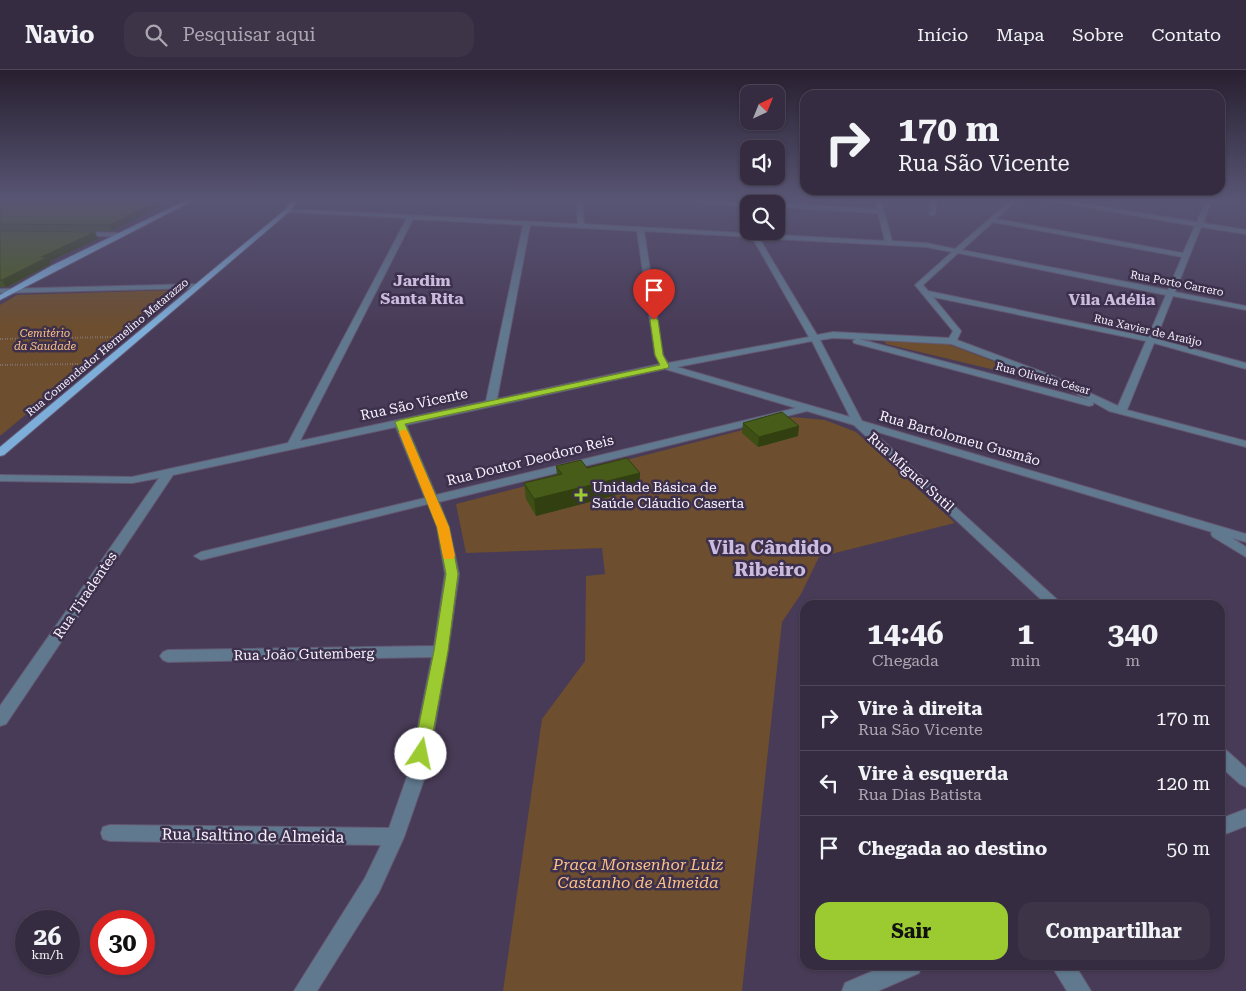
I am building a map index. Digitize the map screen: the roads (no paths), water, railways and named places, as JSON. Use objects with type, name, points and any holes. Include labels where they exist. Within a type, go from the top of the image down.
[{"type":"main road","points":[[0,298],[103,243]]},
{"type":"main road","name":"Rua Comendador Hermelino Matarazzo","points":[[0,453],[249,243]]},
{"type":"street","points":[[292,446],[397,243]]},
{"type":"street","points":[[491,403],[523,243]]},
{"type":"street","points":[[642,243],[659,355],[665,366]]},
{"type":"street","name":"Rua Miguel Sutil","points":[[759,243],[814,338],[858,424],[1051,600]]},
{"type":"street","name":"Rua Porto Carrero","points":[[896,243],[956,251],[1246,308]]},
{"type":"street","points":[[952,341],[957,331],[920,285],[965,243]]},
{"type":"street","points":[[1115,243],[1186,256]]},
{"type":"street","points":[[875,341],[952,341],[1048,377],[1121,411],[1191,243]]},
{"type":"street","points":[[0,291],[197,286]]},
{"type":"street","name":"Rua Xavier de Araújo","points":[[926,293],[1151,340],[1246,366]]},
{"type":"street","name":"Rua São Vicente","points":[[0,478],[132,480],[665,366],[833,335]]},
{"type":"street","name":"Rua Oliveira César","points":[[833,335],[875,341],[1032,388],[1246,444]]},
{"type":"street","name":"Rua Bartolomeu Gusmão","points":[[665,366],[1246,538]]},
{"type":"street","points":[[1032,388],[1048,377]]},
{"type":"street","name":"Rua Doutor Deodoro Reis","points":[[201,556],[808,408]]},
{"type":"street","points":[[305,991],[372,885],[395,838],[418,771],[441,651],[452,574],[443,527],[400,422]]},
{"type":"street","name":"Rua Tiradentes","points":[[0,718],[169,472]]},
{"type":"street","points":[[1207,527],[1246,553]]},
{"type":"street","name":"Rua João Gutemberg","points":[[168,656],[441,651]]},
{"type":"street","points":[[1225,760],[1246,779]]},
{"type":"street","points":[[1225,826],[1246,817]]},
{"type":"street","name":"Rua Isaltino de Almeida","points":[[110,833],[395,838]]},
{"type":"street","points":[[853,991],[901,970]]},
{"type":"street","points":[[1065,970],[1080,991]]},
{"type":"place","name":"Unidade Básica de Saúde Cláudio Caserta","points":[[581,495]]},
{"type":"district","name":"Jardim Santa Rita","points":[[422,289]]},
{"type":"district","name":"Vila Adélia","points":[[1112,299]]},
{"type":"district","name":"Vila Cândido Ribeiro","points":[[770,558]]},
{"type":"park label","name":"Cemitério da Saudade","points":[[45,339]]},
{"type":"park label","name":"Praça Monsenhor Luiz Castanho de Almeida","points":[[638,873]]}]
